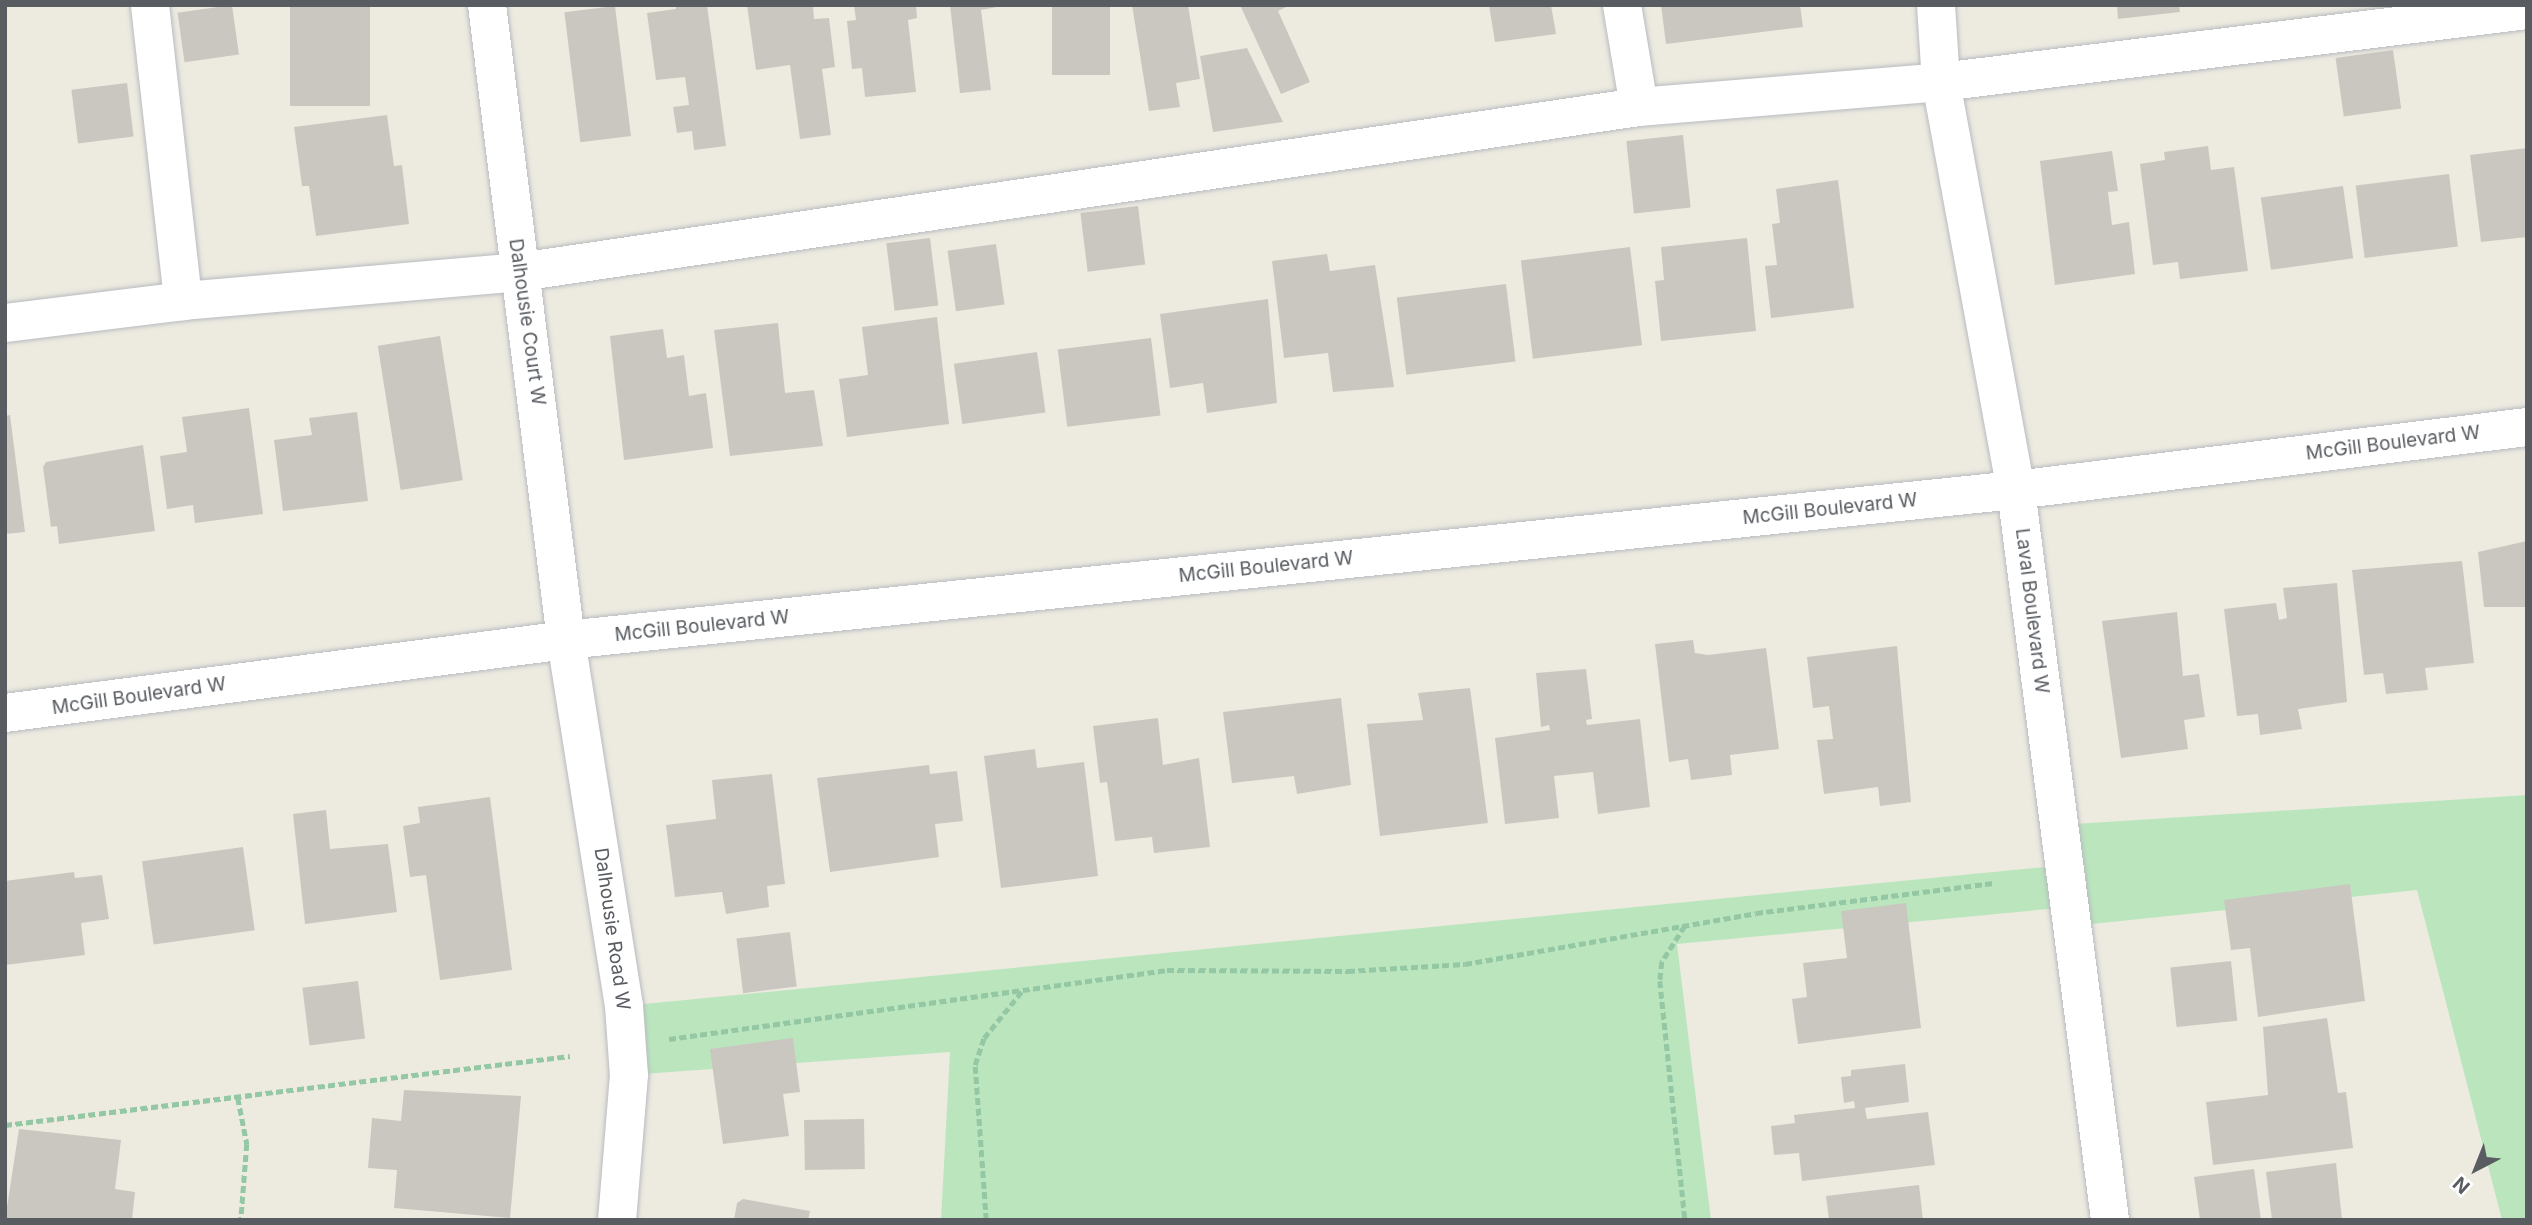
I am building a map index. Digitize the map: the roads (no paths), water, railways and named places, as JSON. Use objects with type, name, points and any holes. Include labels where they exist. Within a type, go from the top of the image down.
[{"type":"street","points":[[150,5],[183,301]]},
{"type":"street","name":"Dalhousie Court W","points":[[486,5],[566,640]]},
{"type":"street","points":[[1622,5],[1639,107]]},
{"type":"street","name":"Laval Boulevard W","points":[[1936,5],[1941,82],[2016,490],[2110,1220]]},
{"type":"street","points":[[5,323],[183,301],[520,272],[1639,107],[1941,82],[2527,10]]},
{"type":"street","name":"McGill Boulevard W","points":[[5,713],[566,640],[2016,490],[2527,427]]},
{"type":"street","name":"Dalhousie Road W","points":[[566,640],[624,1006],[629,1075],[617,1220]]}]
